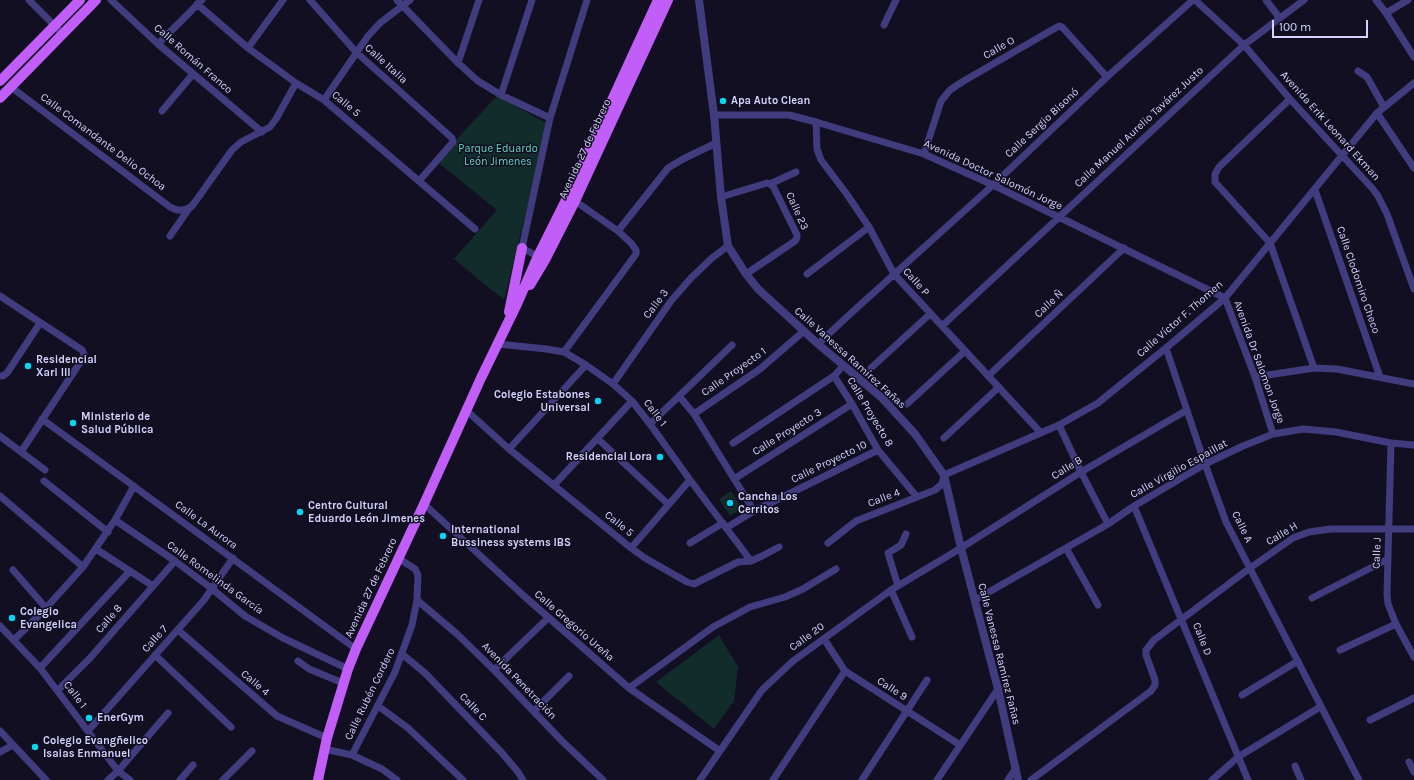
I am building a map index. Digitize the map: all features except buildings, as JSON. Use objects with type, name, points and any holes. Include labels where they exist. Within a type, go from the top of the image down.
[{"type":"main road","points":[[0,81],[80,0]]},
{"type":"main road","points":[[0,98],[96,0]]},
{"type":"main road","name":"Avenida 27 de Febrero","points":[[541,258],[658,0]]},
{"type":"main road","name":"Avenida 27 de Febrero","points":[[320,779],[327,738],[343,683],[356,649],[517,304],[541,258],[575,201],[668,0]]},
{"type":"main road","points":[[506,328],[522,248]]},
{"type":"street","points":[[29,0],[63,34]]},
{"type":"street","name":"Calle Román Franco","points":[[111,0],[158,44],[262,132]]},
{"type":"street","points":[[248,48],[284,0]]},
{"type":"street","name":"Calle Italia","points":[[310,0],[356,52],[453,140],[419,181]]},
{"type":"street","points":[[397,0],[458,63],[478,81],[501,95],[550,118]]},
{"type":"street","points":[[324,100],[368,36],[380,23],[410,0]]},
{"type":"street","points":[[458,63],[479,0]]},
{"type":"street","points":[[501,95],[532,0]]},
{"type":"street","points":[[541,258],[522,248],[550,118],[587,0]]},
{"type":"street","name":"Calle Vanessa Ramírez Fañas","points":[[699,0],[714,115],[721,197],[728,246],[746,274],[758,289],[818,344],[882,398],[915,434],[944,474],[961,548],[998,689],[1018,780]]},
{"type":"street","points":[[884,25],[896,0]]},
{"type":"street","name":"Avenida Erik Leonard Ekman","points":[[1194,0],[1244,45],[1290,99],[1343,155],[1378,196],[1387,214],[1414,289]]},
{"type":"street","name":"Calle Sergio Bisonó","points":[[818,344],[993,185],[1108,77],[1194,0]]},
{"type":"street","points":[[1266,0],[1279,17]]},
{"type":"street","name":"Calle Manuel Aurelio Tavárez Justo","points":[[942,326],[1244,45],[1279,17],[1304,0]]},
{"type":"street","points":[[1376,0],[1414,57]]},
{"type":"street","points":[[1386,13],[1408,0]]},
{"type":"street","points":[[158,44],[199,2]]},
{"type":"street","name":"Calle 5","points":[[199,2],[248,48],[296,83],[324,100],[475,229]]},
{"type":"street","name":"Calle O","points":[[924,154],[941,101],[950,90],[1057,27],[1060,26],[1063,28],[1108,77]]},
{"type":"street","points":[[1358,71],[1367,77],[1384,106]]},
{"type":"street","points":[[162,111],[193,74]]},
{"type":"street","points":[[170,236],[187,209],[232,150],[241,142],[270,127],[296,83]]},
{"type":"street","name":"Calle Víctor F. Thomen","points":[[944,474],[1059,425],[1098,403],[1166,348],[1225,298],[1377,113],[1414,83]]},
{"type":"street","name":"Calle Comandante Delio Ochoa","points":[[11,86],[170,207],[177,210],[187,209]]},
{"type":"street","points":[[1290,99],[1219,167],[1215,174],[1216,182],[1270,243],[1314,368]]},
{"type":"street","points":[[1377,113],[1414,168]]},
{"type":"street","name":"Avenida Doctor Salomón Jorge","points":[[714,115],[789,115],[924,154],[993,185],[1225,298]]},
{"type":"street","name":"Calle P","points":[[816,122],[817,149],[821,160],[869,227],[894,274],[1041,433]]},
{"type":"street","points":[[618,230],[668,168],[716,143]]},
{"type":"street","points":[[721,197],[770,184],[796,172]]},
{"type":"street","name":"Calle 23","points":[[746,274],[795,241],[797,238],[797,235],[773,186],[770,184]]},
{"type":"street","name":"Calle Clodomiro Checo","points":[[1315,190],[1380,377]]},
{"type":"street","points":[[564,352],[636,254],[635,247],[618,230],[575,201]]},
{"type":"street","points":[[807,274],[869,227]]},
{"type":"street","name":"Calle 3","points":[[613,384],[671,301],[691,278],[712,258],[728,246]]},
{"type":"street","name":"Calle Ñ","points":[[988,376],[1124,248]]},
{"type":"street","points":[[0,296],[82,350],[84,354],[83,358],[21,452]]},
{"type":"street","name":"Avenida Dr Salomon Jorge","points":[[1225,298],[1255,378],[1273,434]]},
{"type":"street","points":[[871,368],[930,314]]},
{"type":"street","points":[[0,376],[7,373],[40,323]]},
{"type":"street","name":"Calle Proyecto 1","points":[[694,414],[760,369],[804,331]]},
{"type":"street","name":"Calle 1","points":[[498,344],[564,352],[613,384],[632,401],[751,560]]},
{"type":"street","points":[[650,424],[732,345]]},
{"type":"street","name":"Calle A","points":[[1166,348],[1226,522],[1298,661],[1320,707],[1359,780]]},
{"type":"street","points":[[907,404],[965,351]]},
{"type":"street","points":[[509,449],[586,365]]},
{"type":"street","points":[[733,443],[834,376],[844,365]]},
{"type":"street","points":[[1255,378],[1314,368],[1337,369],[1414,384]]},
{"type":"street","name":"Calle Proyecto 8","points":[[834,376],[878,450],[917,497]]},
{"type":"street","points":[[944,438],[999,387]]},
{"type":"street","points":[[679,396],[694,414],[754,511]]},
{"type":"street","points":[[554,485],[632,401]]},
{"type":"street","name":"Calle Proyecto 3","points":[[734,479],[852,404]]},
{"type":"street","name":"Calle B","points":[[961,548],[1081,472],[1187,410]]},
{"type":"street","name":"Calle 5","points":[[467,411],[509,449],[631,548],[645,558],[687,582],[694,584],[738,562],[751,560],[762,556],[779,547]]},
{"type":"street","name":"Calle La Aurora","points":[[42,419],[356,649]]},
{"type":"street","points":[[1059,425],[1108,524]]},
{"type":"street","name":"Calle Virgilio Espaillat","points":[[975,600],[1108,524],[1134,506],[1205,464],[1273,434],[1303,429],[1336,432],[1391,443],[1414,445]]},
{"type":"street","points":[[0,436],[45,470]]},
{"type":"street","points":[[598,439],[668,504]]},
{"type":"street","name":"Calle J","points":[[1391,443],[1388,604],[1396,624],[1414,656]]},
{"type":"street","name":"Calle Proyecto 10","points":[[690,543],[878,450]]},
{"type":"street","name":"Calle 4","points":[[828,542],[856,520],[939,487],[942,484],[944,474]]},
{"type":"street","points":[[631,548],[690,480]]},
{"type":"street","points":[[44,481],[108,532]]},
{"type":"street","points":[[14,640],[46,608],[83,567],[108,532],[134,486]]},
{"type":"street","points":[[0,496],[83,567]]},
{"type":"street","name":"Calle Gregorio Ureña","points":[[424,504],[548,618],[629,688],[720,751]]},
{"type":"street","name":"Calle D","points":[[1134,506],[1248,780]]},
{"type":"street","name":"Calle Romelinda García","points":[[115,520],[176,561],[251,619],[284,638],[348,669]]},
{"type":"street","name":"Calle H","points":[[1031,780],[1151,691],[1156,680],[1146,655],[1146,650],[1154,640],[1250,568],[1293,538],[1301,534],[1331,530],[1414,529]]},
{"type":"street","points":[[898,586],[888,553],[901,545],[906,534]]},
{"type":"street","name":"Calle 20","points":[[700,780],[762,690],[793,661],[891,590],[961,548]]},
{"type":"street","points":[[1066,548],[1098,605]]},
{"type":"street","points":[[96,549],[153,586]]},
{"type":"street","name":"Calle 7","points":[[88,731],[204,600],[233,558]]},
{"type":"street","name":"Calle Rubén Cordero","points":[[352,754],[378,706],[402,654],[412,625],[417,600],[417,571],[398,558]]},
{"type":"street","points":[[1312,598],[1388,559]]},
{"type":"street","name":"Calle 8","points":[[58,690],[90,658],[176,561]]},
{"type":"street","points":[[629,688],[713,627],[750,607],[785,597],[803,589],[836,569]]},
{"type":"street","points":[[13,570],[46,608]]},
{"type":"street","points":[[40,668],[130,571]]},
{"type":"street","points":[[891,590],[912,637]]},
{"type":"street","name":"Avenida Penetración","points":[[417,600],[457,634],[603,780]]},
{"type":"street","points":[[494,670],[548,618]]},
{"type":"street","points":[[1340,650],[1396,624]]},
{"type":"street","name":"Calle 1","points":[[0,626],[40,668],[118,771],[130,780]]},
{"type":"street","name":"Calle 4","points":[[178,630],[277,716],[327,738]]},
{"type":"street","name":"Calle 9","points":[[824,639],[845,671],[960,745]]},
{"type":"street","name":"Calle C","points":[[402,654],[425,673],[502,753],[520,779]]},
{"type":"street","points":[[156,655],[231,727]]},
{"type":"street","points":[[298,661],[309,669],[343,683]]},
{"type":"street","points":[[1242,695],[1298,661]]},
{"type":"street","points":[[773,780],[845,671]]},
{"type":"street","points":[[534,711],[569,676]]},
{"type":"street","points":[[862,780],[927,680]]},
{"type":"street","points":[[936,780],[998,689]]},
{"type":"street","points":[[1370,720],[1414,698]]},
{"type":"street","points":[[378,706],[408,728],[463,780]]},
{"type":"street","points":[[1212,780],[1238,756],[1320,707]]},
{"type":"street","points":[[108,780],[118,771],[168,713]]},
{"type":"street","points":[[0,731],[43,779]]},
{"type":"street","points":[[0,752],[13,745]]},
{"type":"street","points":[[324,749],[352,754],[382,769],[397,780]]},
{"type":"street","points":[[223,780],[252,751]]},
{"type":"street","points":[[1409,762],[1414,772]]},
{"type":"street","points":[[180,780],[193,765]]},
{"type":"street","points":[[1295,766],[1301,780]]},
{"type":"street","points":[[1008,780],[1016,768]]},
{"type":"green space","name":"Parque Eduardo León Jimenes","points":[[497,96],[548,124],[504,300],[454,259],[497,210],[436,161]]},
{"type":"green space","name":"Cancha Los Cerritos","points":[[731,491],[742,508],[730,516],[719,499]]},
{"type":"green space","points":[[719,635],[738,667],[734,701],[714,729],[656,682]]},
{"type":"place","name":"Apa Auto Clean","points":[[723,101]]},
{"type":"place","name":"Residencial Xari III","points":[[28,366]]},
{"type":"place","name":"Colegio Estabones Universal","points":[[598,401]]},
{"type":"place","name":"Ministerio de Salud Pública","points":[[73,423]]},
{"type":"place","name":"Residencial Lora","points":[[660,457]]},
{"type":"place","name":"Cancha Los Cerritos","points":[[730,503]]},
{"type":"place","name":"Centro Cultural Eduardo León Jimenes","points":[[300,512]]},
{"type":"place","name":"International Bussiness systems IBS","points":[[443,536]]},
{"type":"place","name":"Colegio Evangelica","points":[[12,618]]},
{"type":"place","name":"EnerGym","points":[[89,718]]},
{"type":"place","name":"Colegio Evangñelico Isaias Enmanuel","points":[[35,747]]}]
